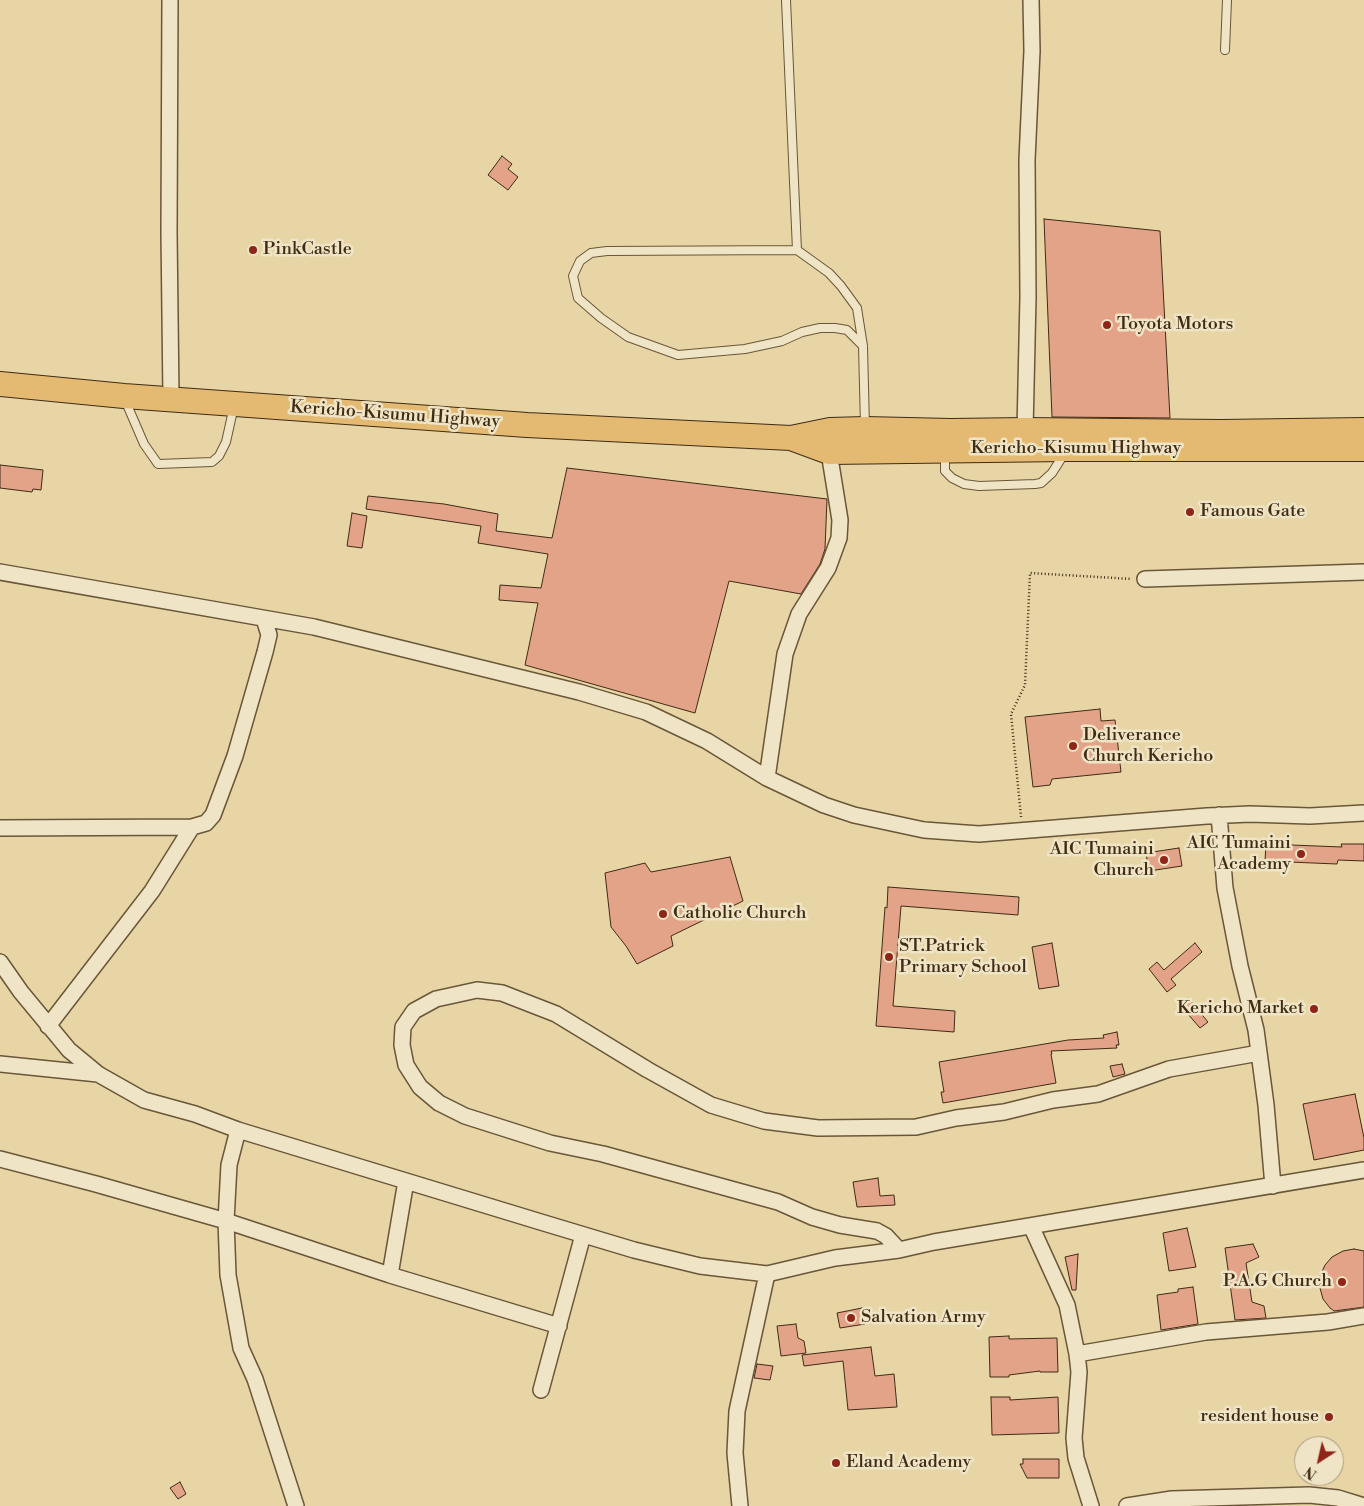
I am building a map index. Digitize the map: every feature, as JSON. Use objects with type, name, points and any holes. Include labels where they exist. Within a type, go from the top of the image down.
[{"type":"highway","name":"Kericho-Kisumu Highway","points":[[0,384],[124,396],[528,425],[829,441],[1069,440],[1364,448]]},
{"type":"highway","name":"Kericho-Kisumu Highway","points":[[829,441],[865,429],[947,440],[1025,430],[1069,440],[1220,432],[1364,430]]},
{"type":"street","points":[[170,0],[170,398]]},
{"type":"street","points":[[1025,430],[1028,297],[1027,160],[1032,51],[1031,0]]},
{"type":"street","points":[[766,778],[785,654],[799,614],[828,568],[839,538],[840,520],[829,441]]},
{"type":"street","points":[[0,572],[314,627],[580,692],[646,712],[707,741],[766,778],[824,805],[924,830],[979,834],[1132,821],[1250,814],[1310,816],[1364,812]]},
{"type":"street","points":[[1146,579],[1364,572]]},
{"type":"street","points":[[0,828],[192,827],[206,823],[214,815],[235,756],[267,643],[268,629],[264,619]]},
{"type":"street","points":[[1219,816],[1225,888],[1240,966],[1256,1030],[1266,1105],[1273,1186]]},
{"type":"street","points":[[48,1026],[152,891],[192,827]]},
{"type":"street","points":[[0,962],[21,992],[69,1050],[98,1074],[144,1100],[195,1114],[238,1130],[583,1235],[700,1266],[767,1274],[835,1258],[899,1250],[934,1242],[1163,1202],[1364,1170]]},
{"type":"street","points":[[899,1250],[886,1236],[877,1231],[840,1225],[812,1217],[778,1202],[603,1154],[550,1143],[465,1116],[438,1103],[420,1087],[406,1065],[402,1045],[403,1027],[414,1011],[436,998],[476,990],[502,993],[556,1014],[648,1070],[711,1105],[764,1121],[818,1128],[916,1127],[956,1118],[1004,1112],[1053,1100],[1098,1094],[1169,1069],[1259,1053]]},
{"type":"street","points":[[0,1064],[98,1074]]},
{"type":"street","points":[[238,1130],[229,1165],[226,1221],[228,1275],[241,1348],[255,1379],[296,1506]]},
{"type":"street","points":[[0,1159],[226,1221],[390,1275],[559,1326]]},
{"type":"street","points":[[390,1275],[406,1181]]},
{"type":"street","points":[[1031,1226],[1067,1305],[1077,1354],[1078,1372],[1074,1438],[1075,1452],[1091,1506]]},
{"type":"street","points":[[542,1390],[583,1235]]},
{"type":"street","points":[[740,1506],[735,1453],[738,1411],[767,1274]]},
{"type":"street","points":[[1077,1354],[1206,1332],[1328,1322],[1364,1316]]},
{"type":"street","points":[[1127,1506],[1172,1499],[1309,1495],[1338,1498],[1364,1506]]},
{"type":"lane","points":[[786,0],[797,250]]},
{"type":"lane","points":[[1225,50],[1227,0]]},
{"type":"lane","points":[[863,346],[847,330],[820,328],[802,332],[782,341],[745,349],[678,355],[628,337],[601,318],[578,298],[573,276],[580,261],[591,253],[608,251],[797,250],[829,273],[857,308],[863,346],[865,429]]},
{"type":"lane","points":[[124,396],[144,444],[158,464],[212,462],[219,456],[226,442],[235,403]]},
{"type":"lane","points":[[947,440],[945,471],[952,478],[964,484],[979,486],[1034,484],[1041,482],[1052,473],[1069,440]]},
{"type":"path","points":[[1023,831],[1012,714],[1025,685],[1030,573],[1146,579]]},
{"type":"building","points":[[502,156],[512,164],[508,169],[518,177],[508,190],[488,175]]},
{"type":"building","name":"Toyota Motors","points":[[1044,219],[1160,231],[1170,418],[1052,417]]},
{"type":"building","points":[[0,465],[43,470],[41,490],[33,489],[32,492],[0,488]]},
{"type":"building","points":[[567,468],[827,499],[825,549],[820,564],[801,594],[729,581],[695,713],[525,665],[538,603],[499,600],[500,585],[541,588],[548,554],[478,543],[481,526],[366,509],[368,496],[444,504],[498,514],[496,531],[552,538]]},
{"type":"building","points":[[352,513],[367,516],[362,548],[347,546]]},
{"type":"building","name":"Deliverance Church Kericho","points":[[1100,709],[1101,721],[1115,720],[1121,772],[1052,779],[1050,785],[1033,787],[1025,717]]},
{"type":"building","name":"AIC Tumaini Academy","points":[[1266,844],[1342,847],[1341,844],[1364,844],[1364,861],[1338,860],[1337,864],[1265,861]]},
{"type":"building","name":"AIC Tumaini Church","points":[[1179,848],[1182,866],[1149,871],[1146,853]]},
{"type":"building","name":"Catholic Church","points":[[730,857],[743,901],[671,936],[673,946],[637,964],[611,927],[605,873],[645,863],[651,872]]},
{"type":"building","points":[[888,887],[1019,897],[1018,915],[901,906],[893,1006],[955,1011],[954,1032],[876,1026]]},
{"type":"building","points":[[1052,943],[1059,986],[1039,989],[1032,947]]},
{"type":"building","points":[[1195,943],[1202,952],[1171,979],[1176,985],[1167,992],[1149,969],[1157,962],[1164,970]]},
{"type":"building","points":[[1188,998],[1208,1022],[1200,1028],[1180,1005]]},
{"type":"building","points":[[1117,1032],[1119,1045],[1116,1045],[1117,1048],[1051,1051],[1056,1083],[943,1103],[941,1092],[944,1092],[939,1062],[1068,1040],[1104,1038],[1103,1035]]},
{"type":"building","points":[[1122,1064],[1125,1074],[1113,1077],[1110,1066]]},
{"type":"building","points":[[1355,1094],[1364,1138],[1364,1150],[1314,1160],[1303,1104]]},
{"type":"building","points":[[878,1178],[880,1196],[894,1195],[895,1205],[857,1207],[853,1182]]},
{"type":"building","points":[[1187,1228],[1196,1267],[1169,1271],[1163,1233]]},
{"type":"building","points":[[1253,1244],[1259,1257],[1246,1263],[1252,1302],[1264,1306],[1266,1318],[1235,1320],[1225,1248]]},
{"type":"building","name":"P.A.G Church","points":[[1354,1249],[1364,1251],[1364,1307],[1334,1311],[1323,1299],[1320,1288],[1320,1276],[1325,1265],[1332,1257],[1343,1251]]},
{"type":"building","points":[[1078,1254],[1076,1290],[1072,1290],[1065,1257]]},
{"type":"building","points":[[1193,1287],[1198,1324],[1161,1330],[1157,1295],[1178,1292],[1178,1289]]},
{"type":"building","name":"Salvation Army","points":[[862,1308],[865,1324],[840,1328],[837,1313]]},
{"type":"building","points":[[796,1324],[798,1338],[804,1341],[806,1353],[781,1356],[777,1326]]},
{"type":"building","points":[[1009,1336],[1009,1339],[1057,1338],[1058,1372],[1040,1371],[1009,1375],[1009,1377],[990,1377],[989,1337]]},
{"type":"building","points":[[871,1347],[875,1376],[894,1374],[897,1407],[848,1410],[843,1361],[804,1366],[802,1355]]},
{"type":"building","points":[[757,1364],[773,1366],[770,1380],[754,1378]]},
{"type":"building","points":[[991,1397],[1010,1397],[1010,1400],[1058,1397],[1059,1433],[992,1435]]},
{"type":"building","points":[[1023,1459],[1059,1459],[1059,1478],[1027,1478],[1020,1464],[1023,1464]]},
{"type":"building","points":[[180,1482],[186,1494],[178,1499],[170,1488]]},
{"type":"place","name":"PinkCastle","points":[[253,250]]},
{"type":"place","name":"Toyota Motors","points":[[1107,325]]},
{"type":"place","name":"Famous Gate","points":[[1190,512]]},
{"type":"place","name":"Deliverance Church Kericho","points":[[1073,746]]},
{"type":"place","name":"AIC Tumaini Academy","points":[[1301,854]]},
{"type":"place","name":"AIC Tumaini Church","points":[[1164,860]]},
{"type":"place","name":"Catholic Church","points":[[663,914]]},
{"type":"place","name":"ST.Patrick Primary School","points":[[889,957]]},
{"type":"place","name":"Kericho Market","points":[[1314,1009]]},
{"type":"place","name":"P.A.G Church","points":[[1342,1282]]},
{"type":"place","name":"Salvation Army","points":[[851,1318]]},
{"type":"place","name":"resident house","points":[[1329,1417]]},
{"type":"place","name":"Eland Academy","points":[[836,1463]]}]
